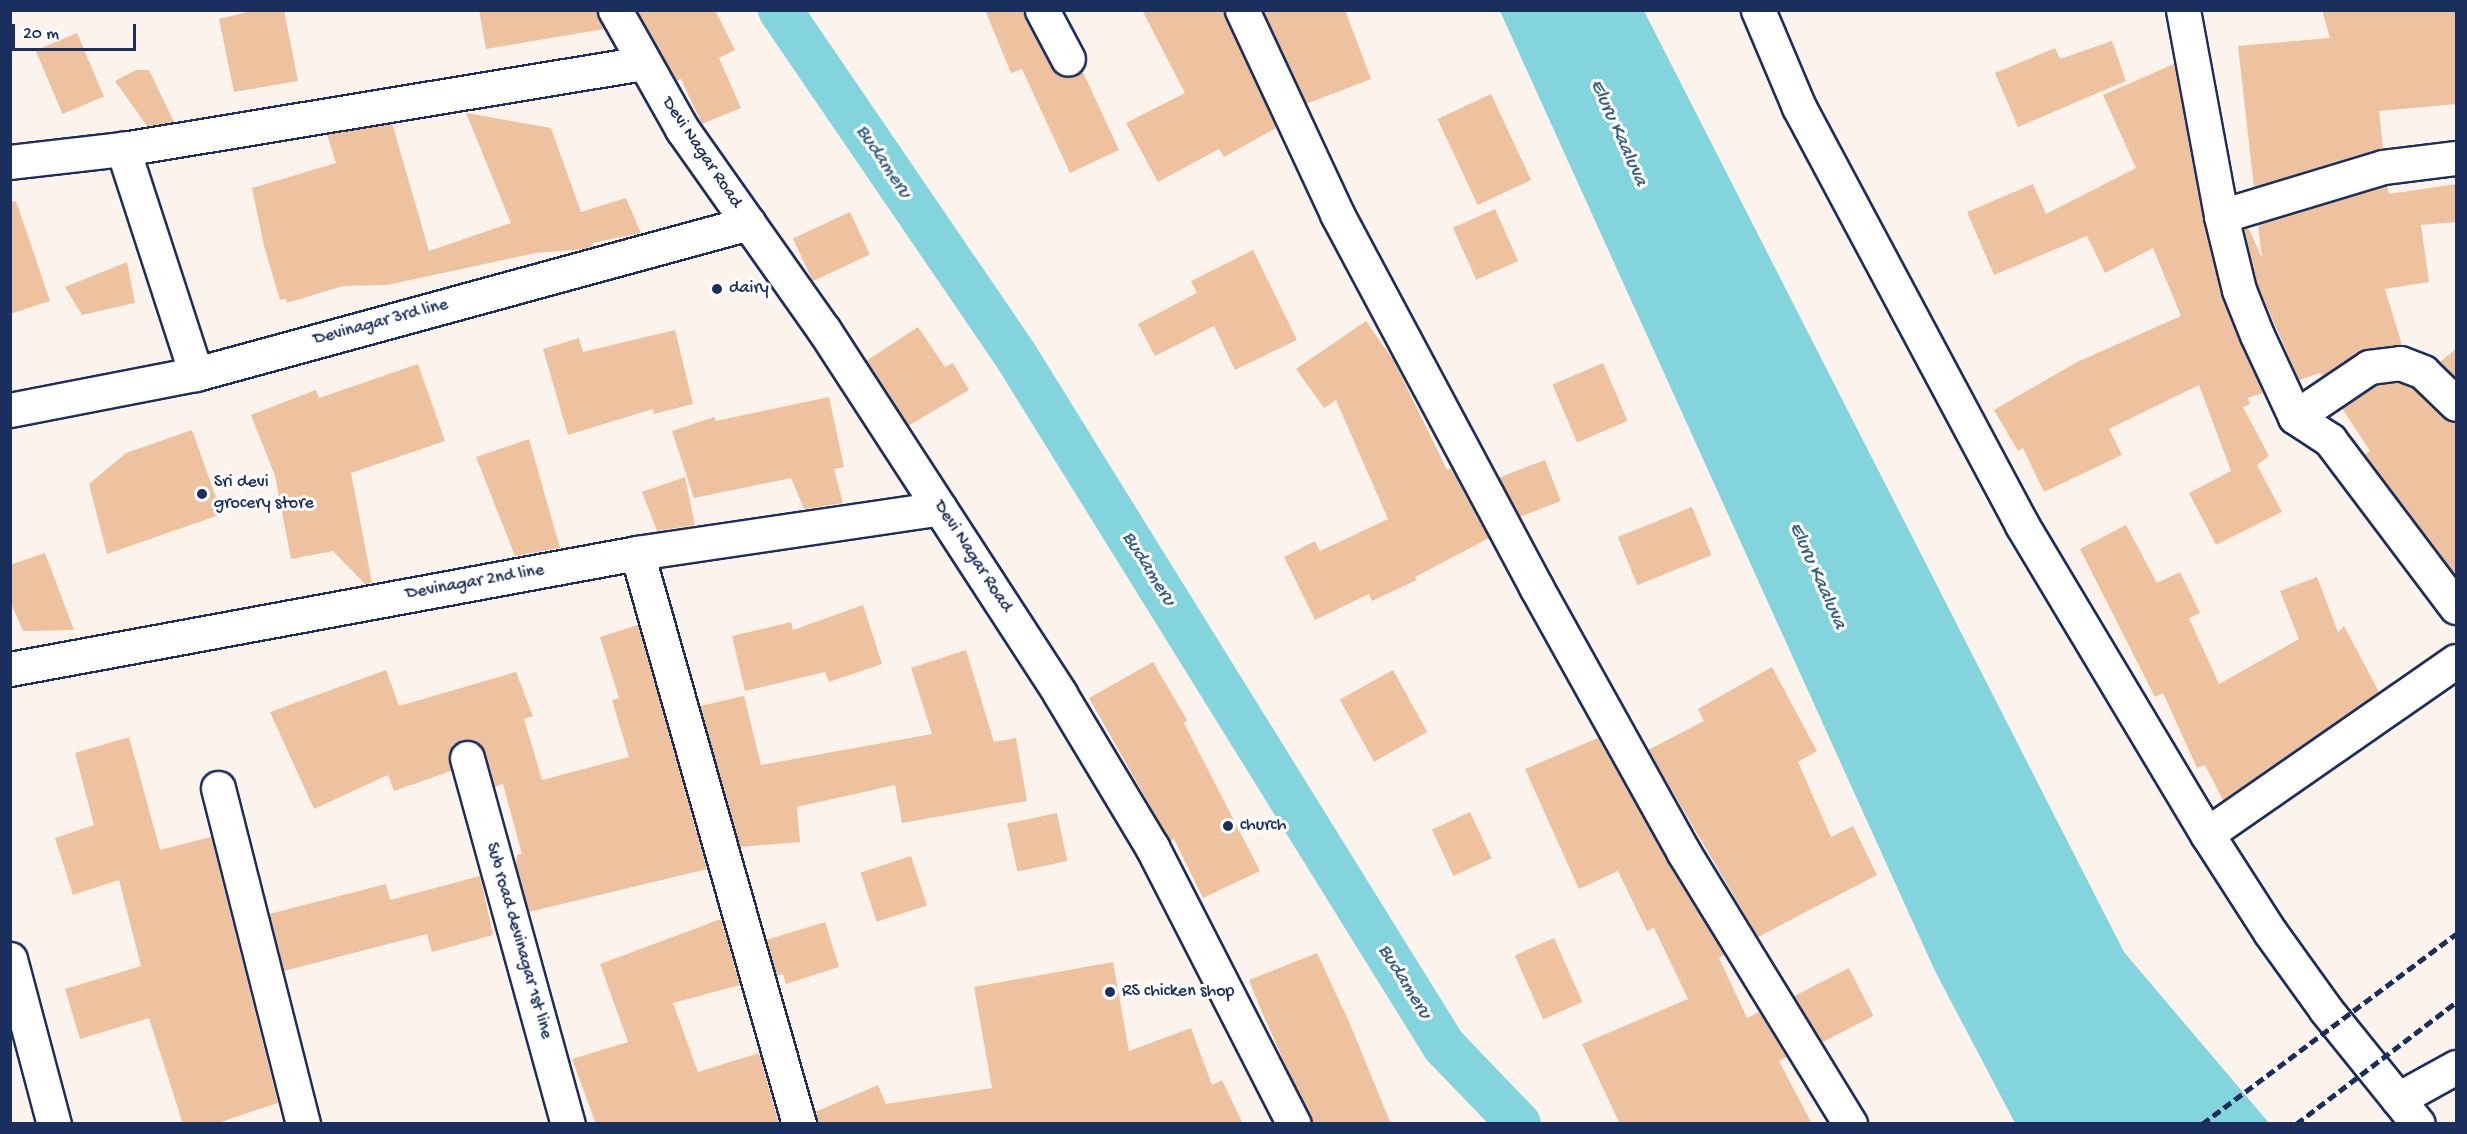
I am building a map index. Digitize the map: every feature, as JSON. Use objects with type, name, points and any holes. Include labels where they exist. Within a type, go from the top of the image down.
[{"type":"street","name":"Devi Nagar Road","points":[[615,10],[682,129],[749,223],[940,508],[1060,694],[1152,847],[1294,1124]]},
{"type":"street","points":[[1042,10],[1068,59]]},
{"type":"street","points":[[1242,10],[1337,214],[1536,587],[1684,853],[1850,1124]]},
{"type":"street","points":[[1758,10],[1799,107],[1891,286],[2022,525],[2207,834],[2319,1000],[2408,1111],[2457,1067]]},
{"type":"street","points":[[2183,10],[2221,216],[2239,290],[2295,417],[2330,440],[2457,607]]},
{"type":"street","points":[[10,162],[123,149],[643,63]]},
{"type":"street","points":[[123,149],[196,374]]},
{"type":"street","points":[[2221,216],[2384,167],[2457,158]]},
{"type":"street","name":"Devinagar 3rd line","points":[[10,410],[196,374],[749,223]]},
{"type":"street","points":[[2295,417],[2369,367],[2400,363],[2423,372],[2457,404]]},
{"type":"street","name":"Devinagar 2nd line","points":[[10,669],[637,553],[940,508]]},
{"type":"street","points":[[637,553],[799,1124]]},
{"type":"street","points":[[2207,834],[2457,661]]},
{"type":"street","name":"Sub road devinagar 1st line","points":[[467,758],[568,1124]]},
{"type":"street","points":[[218,788],[303,1124]]},
{"type":"street","points":[[10,959],[54,1124]]},
{"type":"water","name":"Eluru Kaaluva","points":[[1500,11],[1644,11],[2124,952],[2269,1123],[2015,1123],[1935,971]]},
{"type":"building","points":[[255,10],[284,10],[298,81],[234,92],[219,19]]},
{"type":"building","points":[[479,10],[596,10],[604,29],[486,49]]},
{"type":"building","points":[[637,10],[715,10],[735,50],[719,58],[741,108],[702,124],[681,79],[676,81]]},
{"type":"building","points":[[985,10],[1023,10],[1058,75],[1068,78],[1082,70],[1119,150],[1070,173],[1022,69],[1011,73]]},
{"type":"building","points":[[1142,10],[1224,10],[1276,128],[1224,157],[1219,149],[1158,182],[1126,123],[1185,93]]},
{"type":"building","points":[[1263,10],[1345,10],[1371,79],[1306,104]]},
{"type":"building","points":[[2322,10],[2457,10],[2457,104],[2379,111],[2383,148],[2254,187],[2238,46],[2330,38]]},
{"type":"building","points":[[77,33],[104,97],[63,114],[36,51]]},
{"type":"building","points":[[2112,41],[2126,81],[2018,127],[1995,73],[2055,48],[2060,59]]},
{"type":"building","points":[[2174,64],[2221,294],[2263,393],[2248,398],[2250,404],[2243,407],[2269,456],[2257,465],[2282,512],[2216,545],[2189,493],[2231,471],[2199,385],[2109,429],[2122,455],[2044,492],[2023,448],[2018,451],[1994,410],[2077,362],[2181,316],[2153,248],[2105,273],[2087,236],[1994,275],[1967,212],[2033,184],[2046,214],[2136,168],[2103,95]]},
{"type":"building","points":[[136,70],[149,70],[174,122],[147,126],[115,81]]},
{"type":"building","points":[[1491,94],[1531,180],[1478,205],[1438,119]]},
{"type":"building","points":[[466,113],[551,128],[581,212],[626,198],[641,233],[592,243],[593,246],[584,249],[536,253],[387,285],[343,286],[287,303],[286,299],[280,300],[264,246],[252,188],[336,163],[327,134],[392,123],[429,251],[511,223]]},
{"type":"building","points":[[2457,184],[2457,222],[2421,225],[2429,282],[2385,289],[2402,345],[2366,349],[2322,376],[2320,373],[2299,380],[2257,284],[2243,229],[2248,227],[2262,258],[2258,224],[2387,185],[2389,194]]},
{"type":"building","points":[[16,201],[50,301],[10,314],[10,202]]},
{"type":"building","points":[[1495,209],[1518,261],[1476,280],[1453,228]]},
{"type":"building","points":[[850,212],[870,255],[813,281],[793,239]]},
{"type":"building","points":[[1253,250],[1297,340],[1235,370],[1214,326],[1155,356],[1138,324],[1197,293],[1191,281]]},
{"type":"building","points":[[127,262],[135,303],[82,315],[65,287]]},
{"type":"building","points":[[1366,321],[1394,361],[1447,470],[1451,468],[1489,538],[1415,577],[1417,580],[1372,601],[1369,594],[1315,620],[1284,557],[1315,541],[1320,551],[1388,519],[1336,400],[1324,408],[1296,369]]},
{"type":"building","points":[[918,327],[945,367],[953,363],[969,390],[908,426],[866,361]]},
{"type":"building","points":[[675,330],[693,404],[654,414],[653,409],[568,435],[543,349],[579,338],[583,352]]},
{"type":"building","points":[[2457,348],[2457,378],[2440,362]]},
{"type":"building","points":[[1603,363],[1628,421],[1577,442],[1552,384]]},
{"type":"building","points":[[418,364],[445,441],[351,473],[372,583],[365,584],[333,551],[291,559],[275,476],[251,415],[316,390],[319,398]]},
{"type":"building","points":[[2398,382],[2413,388],[2443,418],[2457,422],[2457,577],[2364,455],[2370,451],[2342,408],[2376,385]]},
{"type":"building","points":[[829,397],[844,467],[834,469],[843,503],[804,509],[791,478],[694,498],[672,431],[714,417],[716,421]]},
{"type":"building","points":[[192,430],[222,514],[107,554],[89,484],[126,453]]},
{"type":"building","points":[[529,439],[560,548],[515,556],[476,457]]},
{"type":"building","points":[[1545,460],[1561,501],[1514,519],[1498,478]]},
{"type":"building","points":[[685,477],[695,525],[657,531],[642,492]]},
{"type":"building","points":[[1692,507],[1711,555],[1637,585],[1618,537]]},
{"type":"building","points":[[2126,525],[2157,583],[2180,572],[2200,613],[2189,618],[2219,684],[2299,639],[2280,591],[2317,577],[2338,632],[2344,626],[2379,692],[2223,800],[2205,765],[2197,768],[2163,693],[2155,697],[2080,549]]},
{"type":"building","points":[[45,553],[74,630],[23,631],[10,601],[10,565]]},
{"type":"building","points":[[863,605],[882,664],[829,682],[825,672],[745,691],[732,636],[791,622],[793,630]]},
{"type":"building","points":[[638,625],[707,869],[529,912],[516,866],[517,855],[522,854],[503,784],[494,787],[480,744],[463,740],[454,744],[449,754],[451,771],[394,791],[388,775],[314,809],[270,712],[386,670],[399,706],[516,672],[533,716],[524,719],[542,780],[629,757],[612,700],[619,698],[600,637]]},
{"type":"building","points":[[966,650],[994,742],[1016,738],[1027,801],[902,823],[895,785],[797,807],[800,842],[740,847],[700,706],[744,696],[761,765],[932,734],[911,668]]},
{"type":"building","points":[[1153,662],[1187,720],[1184,723],[1260,871],[1203,898],[1174,839],[1170,841],[1089,698]]},
{"type":"building","points":[[1772,667],[1817,751],[1798,762],[1831,837],[1853,826],[1877,875],[1758,937],[1648,750],[1704,721],[1698,709]]},
{"type":"building","points":[[1393,670],[1427,732],[1374,762],[1340,700]]},
{"type":"building","points":[[129,737],[160,850],[211,837],[278,1103],[215,1124],[183,1124],[149,1018],[80,1039],[65,989],[141,966],[119,880],[73,895],[55,838],[94,825],[75,753]]},
{"type":"building","points":[[1598,738],[1724,955],[1719,958],[1747,1018],[1759,1012],[1787,1057],[1779,1061],[1812,1124],[1620,1124],[1582,1044],[1688,999],[1654,928],[1647,931],[1618,871],[1579,889],[1525,769]]},
{"type":"building","points":[[1470,812],[1492,858],[1453,876],[1432,830]]},
{"type":"building","points":[[1057,813],[1067,861],[1017,872],[1007,824]]},
{"type":"building","points":[[911,856],[927,905],[877,922],[861,872]]},
{"type":"building","points":[[480,876],[493,935],[432,952],[427,934],[284,971],[269,914],[386,884],[390,900]]},
{"type":"building","points":[[721,919],[740,985],[673,1003],[698,1072],[759,1053],[779,1124],[596,1124],[572,1059],[628,1042],[600,964]]},
{"type":"building","points":[[825,922],[839,967],[786,984],[783,974],[776,976],[766,940]]},
{"type":"building","points":[[1554,938],[1582,1002],[1543,1019],[1515,955]]},
{"type":"building","points":[[1317,953],[1350,1024],[1391,1124],[1312,1124],[1261,1010],[1249,980]]},
{"type":"building","points":[[1113,962],[1129,1051],[1191,1028],[1212,1085],[1222,1080],[1243,1124],[817,1124],[815,1112],[878,1085],[886,1104],[992,1088],[974,987]]},
{"type":"building","points":[[1849,968],[1874,1016],[1818,1044],[1794,996]]},
{"type":"waterway","name":"Budameru","points":[[780,10],[1016,356],[1444,1046],[1519,1124]]},
{"type":"railway","points":[[2202,1124],[2456,934]]},
{"type":"railway","points":[[2296,1124],[2456,1002]]},
{"type":"place","name":"dairy","points":[[717,289]]},
{"type":"place","name":"Sri devi grocery store","points":[[202,494]]},
{"type":"place","name":"church","points":[[1228,826]]},
{"type":"place","name":"RS chicken shop","points":[[1110,992]]}]
